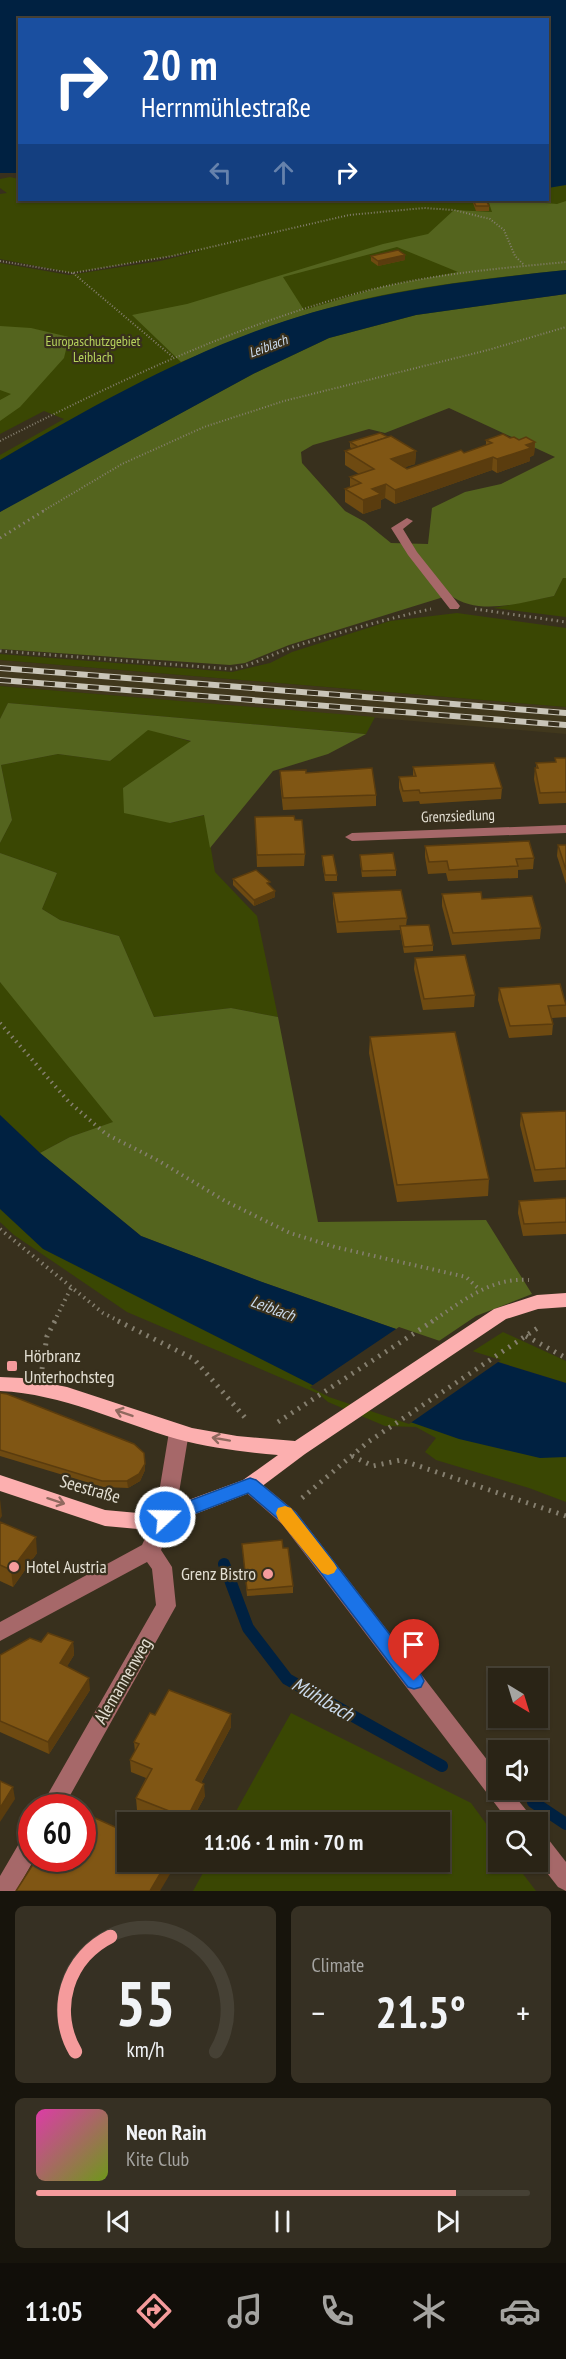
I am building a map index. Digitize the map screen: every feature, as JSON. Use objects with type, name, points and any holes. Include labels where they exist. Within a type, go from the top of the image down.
[{"type":"main road","name":"Seestraße","points":[[0,1483],[105,1518],[138,1521],[165,1517],[250,1485],[298,1449],[484,1324],[513,1308],[537,1302],[566,1300]]},
{"type":"main road","points":[[0,1384],[40,1389],[116,1410],[179,1432],[262,1446],[298,1449]]},
{"type":"street","points":[[407,521],[397,528],[412,553],[454,606]]},
{"type":"street","name":"Grenzsiedlung","points":[[352,837],[566,829]]},
{"type":"street","points":[[0,1632],[150,1551],[165,1517],[179,1432]]},
{"type":"street","points":[[250,1485],[289,1518],[514,1812]]},
{"type":"street","name":"Alemannenweg","points":[[59,1794],[166,1606],[162,1567],[150,1551]]},
{"type":"street","points":[[548,1856],[566,1880]]},
{"type":"street","points":[[4,1891],[18,1866]]},
{"type":"path","points":[[0,261],[72,273],[172,256],[349,215],[424,208],[454,210],[490,219],[504,230],[512,242],[515,256],[524,266]]},
{"type":"path","points":[[0,441],[174,358],[254,326],[381,287],[459,273],[566,262]]},
{"type":"path","points":[[72,273],[174,358]]},
{"type":"path","points":[[0,538],[86,482],[197,430],[328,389],[489,350],[566,327]]},
{"type":"path","points":[[0,651],[231,669],[249,666],[293,647],[387,619],[454,606],[566,622]]},
{"type":"path","points":[[0,1023],[69,1102],[106,1134],[159,1161],[225,1201],[290,1233],[335,1247],[466,1277],[480,1290]]},
{"type":"path","points":[[0,1229],[103,1313],[194,1359],[254,1426],[262,1446]]},
{"type":"path","points":[[40,1389],[47,1336],[71,1288]]},
{"type":"path","points":[[254,1426],[279,1422],[458,1304]]},
{"type":"path","points":[[302,1499],[368,1442],[525,1335],[566,1358]]},
{"type":"path","points":[[352,1456],[373,1466],[401,1460],[566,1516]]},
{"type":"shaded area","points":[[0,660],[566,707],[566,734],[0,686]]},
{"type":"green space","name":"Europaschutzgebiet Leiblach","points":[[566,57],[566,282],[0,491],[0,455],[64,419],[44,411],[0,434],[0,263],[69,275],[160,261],[201,251],[72,273],[0,259],[0,194],[7,193],[0,188],[0,179],[10,177],[18,179],[18,201],[549,201],[549,64]]},
{"type":"green space","points":[[521,201],[557,204],[566,201],[566,270],[452,283],[368,298],[279,323],[181,362],[132,315],[187,304],[383,244],[428,234],[454,210],[492,212],[489,203]],"holes":[[[397,247],[458,272],[381,287],[304,310],[283,277]]]},
{"type":"green space","points":[[566,294],[566,578],[563,578],[554,596],[487,607],[461,602],[450,595],[289,645],[245,663],[230,665],[0,649],[0,512],[253,374],[329,338],[416,315]],"holes":[[[449,408],[555,457],[501,484],[465,492],[432,508],[428,544],[391,543],[365,522],[345,511],[302,463],[301,452],[313,445],[369,429],[385,433]]]},
{"type":"green space","points":[[0,326],[31,328],[69,337],[64,358],[20,407],[0,421],[0,400],[11,394],[0,390]]},
{"type":"green space","points":[[563,578],[566,578],[566,617],[493,608],[554,596]]},
{"type":"green space","points":[[457,613],[566,628],[566,707],[0,660],[0,654],[232,672],[270,663],[292,652],[390,621]]},
{"type":"green space","points":[[0,686],[375,717],[366,734],[8,703],[0,719]]},
{"type":"green space","points":[[8,703],[366,734],[328,754],[273,771],[210,848],[204,815],[170,823],[124,813],[123,788],[191,741],[148,730],[110,761],[58,754],[1,765],[12,820],[0,843],[0,719]]},
{"type":"green space","points":[[148,729],[192,742],[123,788],[170,823],[205,815],[215,872],[257,916],[278,1017],[231,1008],[154,1017],[119,936],[60,920],[42,909],[57,873],[0,853],[0,843],[12,820],[1,765],[58,754],[110,761]]},
{"type":"green space","points":[[0,853],[57,873],[42,909],[60,920],[119,936],[154,1017],[231,1008],[278,1017],[318,1222],[486,1220],[532,1294],[476,1316],[436,1343],[262,1282],[141,1236],[40,1153],[70,1137],[113,1122],[0,982]]},
{"type":"green space","points":[[0,982],[114,1122],[70,1137],[40,1153],[0,1115]]},
{"type":"green space","points":[[0,1155],[64,1210],[566,1418],[566,1502],[529,1488],[436,1460],[425,1452],[436,1438],[416,1427],[385,1426],[328,1402],[319,1394],[127,1312],[14,1235],[0,1222]]},
{"type":"green space","points":[[503,1332],[566,1361],[566,1383],[470,1353]]},
{"type":"green space","points":[[291,1713],[471,1803],[488,1826],[488,1872],[522,1872],[536,1891],[193,1891],[203,1872],[450,1872],[450,1812],[236,1812]]},
{"type":"water","points":[[0,0],[566,0],[566,185],[549,188],[549,18],[18,18],[18,173],[0,173]]},
{"type":"water","name":"Leiblach","points":[[566,270],[566,294],[416,315],[329,338],[253,374],[0,512],[0,460],[104,401],[211,349],[285,321],[389,294]]},
{"type":"water","name":"Leiblach","points":[[0,1115],[40,1153],[141,1236],[262,1282],[436,1343],[566,1383],[566,1457],[540,1458],[459,1439],[330,1394],[43,1249],[0,1209]]},
{"type":"pier","points":[[399,1327],[501,1360],[409,1424],[329,1397],[310,1387]]},
{"type":"building","points":[[474,201],[486,201],[489,206],[476,206]]},
{"type":"building","points":[[398,250],[405,255],[378,261],[371,256]]},
{"type":"building","points":[[380,433],[388,437],[358,447],[350,442]]},
{"type":"building","points":[[503,434],[519,440],[526,437],[535,442],[526,445],[531,448],[497,459],[493,457],[395,490],[386,484],[372,489],[381,494],[363,500],[345,489],[361,483],[350,477],[374,469],[345,451],[391,436],[416,451],[391,459],[407,469],[461,450],[464,453],[492,443],[486,440]]},
{"type":"building","points":[[555,758],[566,758],[566,792],[540,793],[536,763],[556,762]]},
{"type":"building","points":[[494,763],[502,788],[420,793],[419,790],[403,791],[399,777],[416,776],[413,767]]},
{"type":"building","points":[[372,768],[376,795],[283,798],[280,771],[306,770],[306,773]]},
{"type":"building","points":[[294,816],[295,820],[302,820],[305,854],[257,855],[255,817]]},
{"type":"building","points":[[529,841],[534,858],[516,859],[518,866],[449,870],[447,861],[429,862],[425,846]]},
{"type":"building","points":[[558,845],[566,845],[566,870]]},
{"type":"building","points":[[393,853],[396,870],[362,871],[360,855]]},
{"type":"building","points":[[333,855],[337,875],[325,875],[322,856]]},
{"type":"building","points":[[256,870],[270,882],[267,883],[275,891],[254,900],[233,879]]},
{"type":"building","points":[[401,890],[407,918],[338,922],[333,893]]},
{"type":"building","points":[[481,892],[482,899],[532,896],[541,928],[453,933],[442,894]]},
{"type":"building","points":[[429,925],[433,945],[404,947],[400,926]]},
{"type":"building","points":[[465,955],[475,995],[424,999],[415,958]]},
{"type":"building","points":[[560,984],[566,1005],[548,1006],[553,1024],[510,1026],[499,988]]},
{"type":"building","points":[[455,1032],[489,1179],[397,1185],[370,1037]]},
{"type":"building","points":[[566,1111],[566,1168],[535,1170],[521,1113]]},
{"type":"building","points":[[566,1198],[566,1222],[524,1224],[519,1201]]},
{"type":"building","points":[[0,1393],[134,1444],[144,1453],[145,1464],[139,1474],[127,1481],[102,1481],[0,1450]]},
{"type":"building","points":[[0,1522],[36,1537],[11,1570],[0,1565]]},
{"type":"building","name":"Grenz Bistro","points":[[282,1540],[283,1548],[288,1548],[293,1586],[247,1590],[242,1544]]},
{"type":"building","points":[[48,1633],[73,1642],[60,1663],[89,1678],[48,1742],[0,1721],[0,1655],[30,1638],[41,1642]]},
{"type":"building","points":[[169,1690],[231,1714],[196,1780],[204,1784],[190,1812],[172,1812],[136,1798],[152,1769],[130,1760],[139,1744],[134,1742],[150,1713],[155,1715]]},
{"type":"building","points":[[0,1781],[13,1787],[0,1808]]},
{"type":"building","points":[[96,1818],[117,1828],[117,1872],[161,1872],[150,1891],[16,1891],[28,1872],[96,1872]]},
{"type":"waterway","name":"Mühlbach","points":[[224,1564],[248,1628],[287,1679],[442,1766]]},
{"type":"waterway","name":"Mühlbach","points":[[533,1802],[566,1824]]},
{"type":"railway","points":[[0,668],[566,713]]},
{"type":"railway","points":[[0,680],[566,725]]},
{"type":"slow traffic","points":[[285,1513],[328,1568]]},
{"type":"place","name":"Hörbranz Unterhochsteg","points":[[12,1366]]},
{"type":"place","name":"Hotel Austria","points":[[14,1567]]},
{"type":"place","name":"Grenz Bistro","points":[[268,1574]]},
{"type":"route","points":[[165,1517],[250,1485],[280,1508],[289,1518],[414,1681]]}]
